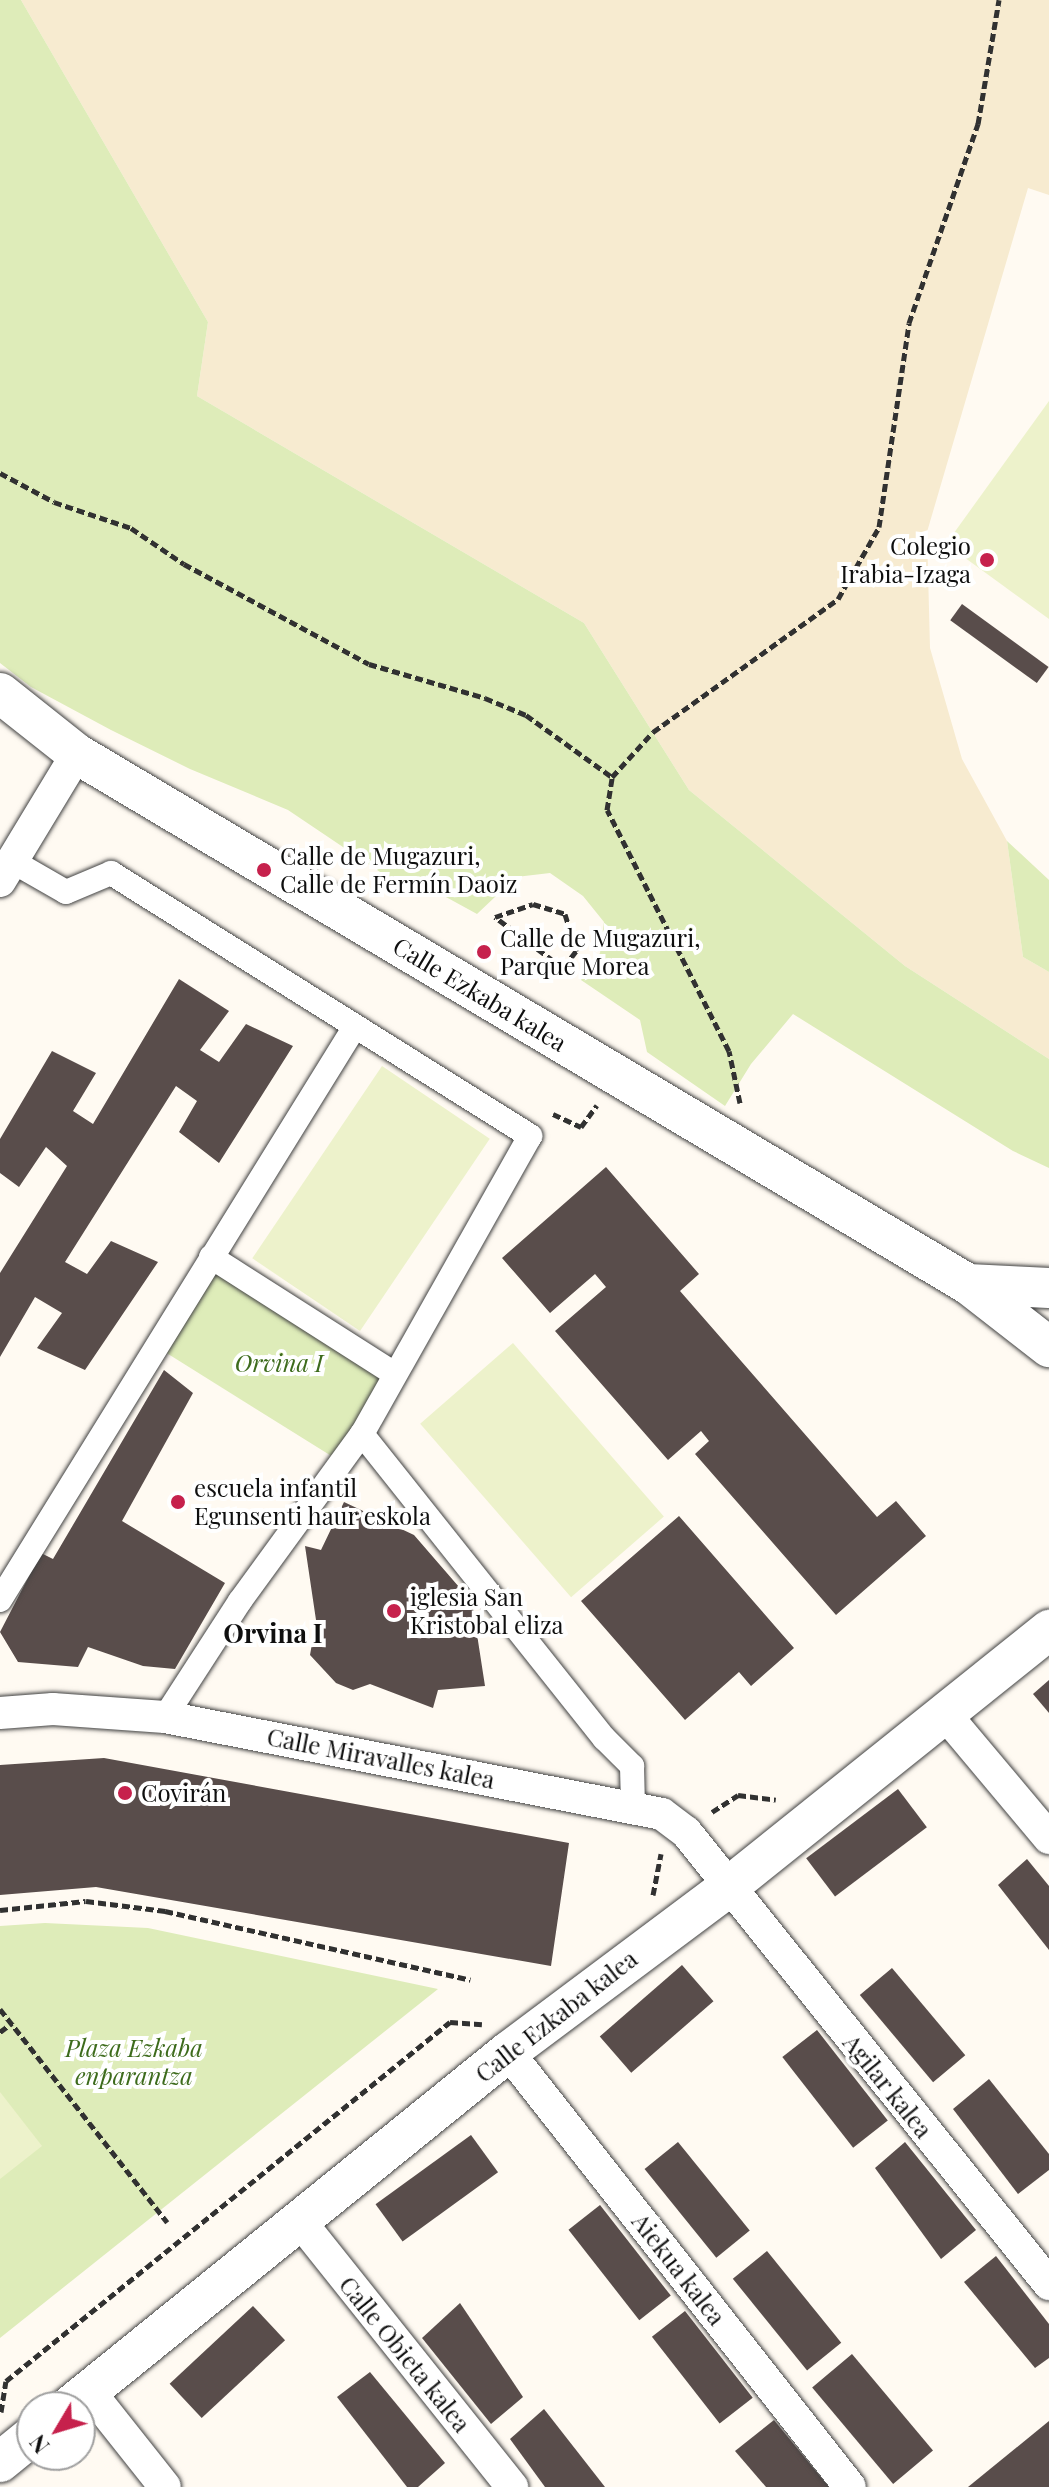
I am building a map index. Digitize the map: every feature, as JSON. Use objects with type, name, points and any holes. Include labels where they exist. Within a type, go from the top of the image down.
[{"type":"street","name":"Calle Ezkaba kalea","points":[[0,693],[77,754],[968,1284],[1049,1347]]},
{"type":"street","points":[[77,754],[6,871],[66,892],[111,873],[530,1136],[362,1434],[240,1601],[165,1717]]},
{"type":"street","points":[[0,1600],[354,1028]]},
{"type":"street","points":[[211,1257],[395,1374]]},
{"type":"street","name":"Calle Ezkaba kalea","points":[[968,1284],[1049,1288]]},
{"type":"street","points":[[362,1434],[604,1738],[632,1766],[633,1807]]},
{"type":"street","name":"Calle Ezkaba kalea","points":[[89,2391],[299,2220],[499,2038],[727,1888],[1048,1630]]},
{"type":"street","name":"Calle Miravalles kalea","points":[[0,1713],[53,1709],[165,1717],[633,1807],[662,1814],[676,1822],[727,1888]]},
{"type":"street","points":[[945,1714],[1049,1838]]},
{"type":"street","name":"Agilar kalea","points":[[727,1888],[1049,2284]]},
{"type":"street","name":"Aiekua kalea","points":[[499,2038],[850,2487]]},
{"type":"street","name":"Calle Obieta kalea","points":[[299,2220],[512,2487]]},
{"type":"street","points":[[96,2416],[165,2487]]},
{"type":"street","points":[[0,2462],[16,2449]]},
{"type":"path","points":[[751,1154],[729,1051],[607,810],[612,777],[653,732],[838,599],[879,527],[909,323],[978,124],[999,0]]},
{"type":"path","points":[[0,473],[54,502],[131,528],[184,564],[369,664],[485,698],[526,715],[612,777]]},
{"type":"path","points":[[533,904],[565,914],[576,951],[563,968],[495,917],[533,904]]},
{"type":"path","points":[[530,1136],[543,1108],[581,1127],[597,1104]]},
{"type":"path","points":[[651,1904],[659,1858],[664,1850]]},
{"type":"path","points":[[0,1910],[86,1901],[165,1911],[470,1980]]},
{"type":"path","points":[[0,2009],[167,2222]]},
{"type":"path","name":"Calle Ezkaba kalea","points":[[0,2421],[6,2381],[450,2022],[499,2038]]},
{"type":"path","points":[[0,2032],[12,2023]]},
{"type":"shaded area","points":[[21,0],[1049,0],[1049,195],[1028,188],[927,532],[930,648],[962,759],[1007,841],[1023,957],[1049,972],[1049,1059],[905,966],[689,790],[584,623],[197,396],[208,322]]},
{"type":"green space","points":[[0,0],[21,0],[208,322],[197,396],[584,623],[689,790],[905,966],[1049,1059],[1049,1168],[1013,1151],[793,1014],[751,1064],[725,1106],[647,1052],[640,1020],[581,980],[600,953],[604,922],[583,896],[550,873],[516,877],[477,914],[424,885],[389,878],[288,810],[190,769],[111,730],[31,687],[0,663]]},
{"type":"green space","points":[[1049,401],[1049,619],[946,544]]},
{"type":"green space","points":[[1007,841],[1049,880],[1049,972],[1023,957]]},
{"type":"green space","points":[[382,1066],[490,1139],[360,1331],[252,1258]]},
{"type":"green space","name":"Orvina I","points":[[211,1257],[396,1373],[340,1462],[155,1346]]},
{"type":"green space","points":[[513,1343],[664,1517],[571,1597],[420,1424]]},
{"type":"green space","name":"Plaza Ezkaba enparantza","points":[[45,1923],[148,1928],[438,1989],[0,2338],[0,1926]]},
{"type":"green space","points":[[0,2092],[42,2146],[0,2179]]},
{"type":"building","points":[[962,604],[1049,667],[1037,683],[950,620]]},
{"type":"building","points":[[179,979],[229,1011],[200,1050],[219,1062],[246,1024],[293,1046],[219,1163],[179,1132],[197,1101],[176,1086],[65,1262],[87,1274],[111,1241],[158,1262],[85,1370],[37,1348],[62,1313],[35,1297],[0,1357],[0,1273],[67,1166],[46,1147],[19,1187],[0,1173],[0,1139],[52,1051],[96,1073],[73,1111],[93,1124]]},
{"type":"building","points":[[606,1167],[699,1274],[680,1291],[877,1517],[896,1501],[926,1536],[836,1615],[695,1454],[709,1441],[701,1431],[668,1460],[555,1331],[606,1287],[595,1274],[550,1313],[502,1258]]},
{"type":"building","points":[[164,1370],[193,1393],[122,1521],[225,1583],[175,1669],[143,1666],[88,1647],[78,1667],[18,1662],[0,1632],[41,1553],[53,1559]]},
{"type":"building","name":"iglesia San Kristobal eliza","points":[[344,1502],[414,1535],[472,1602],[485,1686],[438,1690],[433,1708],[370,1684],[353,1690],[336,1683],[310,1655],[316,1620],[305,1546],[321,1550]]},
{"type":"building","points":[[679,1516],[794,1648],[751,1686],[739,1672],[685,1720],[581,1601]]},
{"type":"building","points":[[1049,1680],[1049,1713],[1033,1694]]},
{"type":"building","points":[[104,1758],[569,1843],[551,1966],[96,1887],[0,1895],[0,1765]]},
{"type":"building","points":[[898,1789],[927,1827],[835,1897],[806,1858]]},
{"type":"building","points":[[1027,1859],[1049,1886],[1049,1950],[998,1885]]},
{"type":"building","points":[[682,1965],[713,2001],[631,2073],[600,2037]]},
{"type":"building","points":[[892,1968],[965,2055],[933,2082],[860,1995]]},
{"type":"building","points":[[817,2030],[888,2121],[853,2148],[782,2057]]},
{"type":"building","points":[[989,2079],[1049,2154],[1049,2170],[1018,2194],[953,2109]]},
{"type":"building","points":[[471,2135],[498,2172],[403,2242],[376,2204]]},
{"type":"building","points":[[678,2142],[750,2231],[716,2258],[645,2169]]},
{"type":"building","points":[[905,2142],[976,2230],[941,2259],[875,2168]]},
{"type":"building","points":[[600,2205],[671,2296],[639,2320],[568,2230]]},
{"type":"building","points":[[767,2251],[841,2343],[807,2370],[733,2279]]},
{"type":"building","points":[[996,2256],[1049,2324],[1049,2358],[1035,2368],[964,2282]]},
{"type":"building","points":[[460,2303],[523,2397],[491,2424],[422,2338]]},
{"type":"building","points":[[253,2306],[285,2340],[202,2418],[170,2384]]},
{"type":"building","points":[[685,2311],[753,2398],[720,2424],[652,2337]]},
{"type":"building","points":[[852,2354],[933,2451],[893,2484],[812,2387]]},
{"type":"building","points":[[370,2372],[445,2463],[418,2487],[407,2487],[337,2397]]},
{"type":"building","points":[[544,2409],[605,2487],[545,2487],[510,2439]]},
{"type":"building","points":[[774,2420],[829,2487],[766,2487],[735,2451]]},
{"type":"building","points":[[1049,2421],[1049,2487],[968,2487]]},
{"type":"place","name":"Colegio Irabia-Izaga","points":[[987,560]]},
{"type":"place","name":"Calle de Mugazuri, Calle de Fermín Daoiz","points":[[264,870]]},
{"type":"place","name":"Calle de Mugazuri, Parque Morea","points":[[484,952]]},
{"type":"place","name":"escuela infantil Egunsenti haur eskola","points":[[178,1502]]},
{"type":"place","name":"iglesia San Kristobal eliza","points":[[394,1611]]},
{"type":"place","name":"Covirán","points":[[125,1793]]},
{"type":"district","name":"Orvina I","points":[[273,1633]]}]
